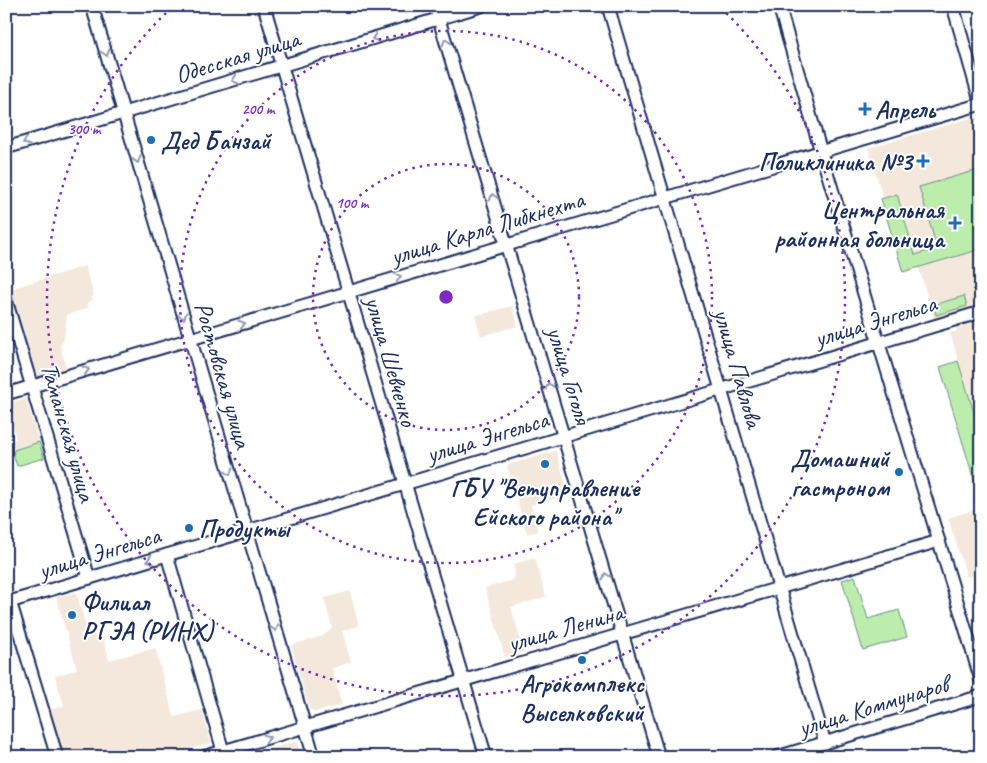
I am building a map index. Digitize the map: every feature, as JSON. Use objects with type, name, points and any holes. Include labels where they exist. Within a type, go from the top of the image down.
[{"type":"street","name":"Ростовская улица","points":[[92,6],[314,757]]},
{"type":"street","name":"улица Шевченко","points":[[264,6],[486,757]]},
{"type":"street","name":"улица Гоголя","points":[[435,6],[659,757]]},
{"type":"street","name":"Одесская улица","points":[[6,148],[481,6]]},
{"type":"street","name":"улица Павлова","points":[[608,6],[825,742]]},
{"type":"street","points":[[779,6],[820,151],[981,680]]},
{"type":"street","points":[[953,6],[981,104]]},
{"type":"street","name":"улица Карла Либкнехта","points":[[6,394],[981,104]]},
{"type":"street","name":"Таманская улица","points":[[6,300],[88,578]]},
{"type":"street","name":"улица Энгельса","points":[[8,602],[981,312]]},
{"type":"street","name":"улица Ленина","points":[[203,757],[939,541]]},
{"type":"street","points":[[167,555],[223,751]]},
{"type":"street","points":[[8,602],[56,757]]},
{"type":"street","name":"улица Коммунаров","points":[[777,757],[981,696]]},
{"type":"shaded area","name":"Центральная районная больница","points":[[981,115],[981,435],[950,333],[957,331],[953,316],[935,322],[897,194],[883,198],[868,148]]},
{"type":"shaded area","points":[[85,266],[94,296],[91,297],[93,300],[87,303],[88,308],[67,315],[64,339],[60,346],[67,369],[35,378],[10,289]]},
{"type":"shaded area","points":[[512,306],[518,326],[481,336],[475,316]]},
{"type":"shaded area","points":[[26,398],[39,442],[14,450],[12,441],[16,439],[7,403]]},
{"type":"shaded area","points":[[556,451],[569,495],[531,505],[538,531],[527,534],[507,465]]},
{"type":"shaded area","points":[[976,509],[981,510],[981,573],[967,577],[948,518]]},
{"type":"shaded area","points":[[535,558],[546,597],[511,607],[524,652],[505,657],[485,588],[513,580],[515,572],[513,564]]},
{"type":"shaded area","points":[[350,591],[359,626],[342,631],[351,662],[332,668],[342,705],[315,712],[309,709],[291,645],[323,636],[332,628],[324,598]]},
{"type":"shaded area","points":[[76,592],[89,637],[102,633],[109,660],[155,648],[174,717],[202,710],[211,743],[163,757],[63,757],[50,710],[64,706],[55,676],[77,669],[56,597]]},
{"type":"shaded area","points":[[297,741],[302,757],[245,757],[260,752]]},
{"type":"green space","points":[[981,169],[981,249],[903,272],[881,199],[897,194],[915,255],[937,248],[919,187]]},
{"type":"green space","points":[[964,296],[967,306],[936,315],[933,305]]},
{"type":"green space","points":[[958,361],[981,435],[981,489],[977,490],[940,367]]},
{"type":"green space","points":[[39,442],[44,458],[17,466],[13,455],[14,450]]},
{"type":"green space","points":[[855,576],[868,619],[899,610],[907,637],[863,650],[842,580]]},
{"type":"place","name":"Апрель","points":[[865,109]]},
{"type":"place","name":"Дед Банзай","points":[[151,140]]},
{"type":"place","name":"Поликлиника №3","points":[[923,161]]},
{"type":"place","name":"Центральная районная больница","points":[[955,223]]},
{"type":"place","name":"ГБУ \"Ветуправление Ейского района\"","points":[[545,464]]},
{"type":"place","name":"Домашний гастроном","points":[[899,472]]},
{"type":"place","name":"Продукты","points":[[189,528]]},
{"type":"place","name":"Филиал РГЭА (РИНХ)","points":[[72,615]]},
{"type":"place","name":"Агрокомплекс Выселковский","points":[[582,660]]}]
